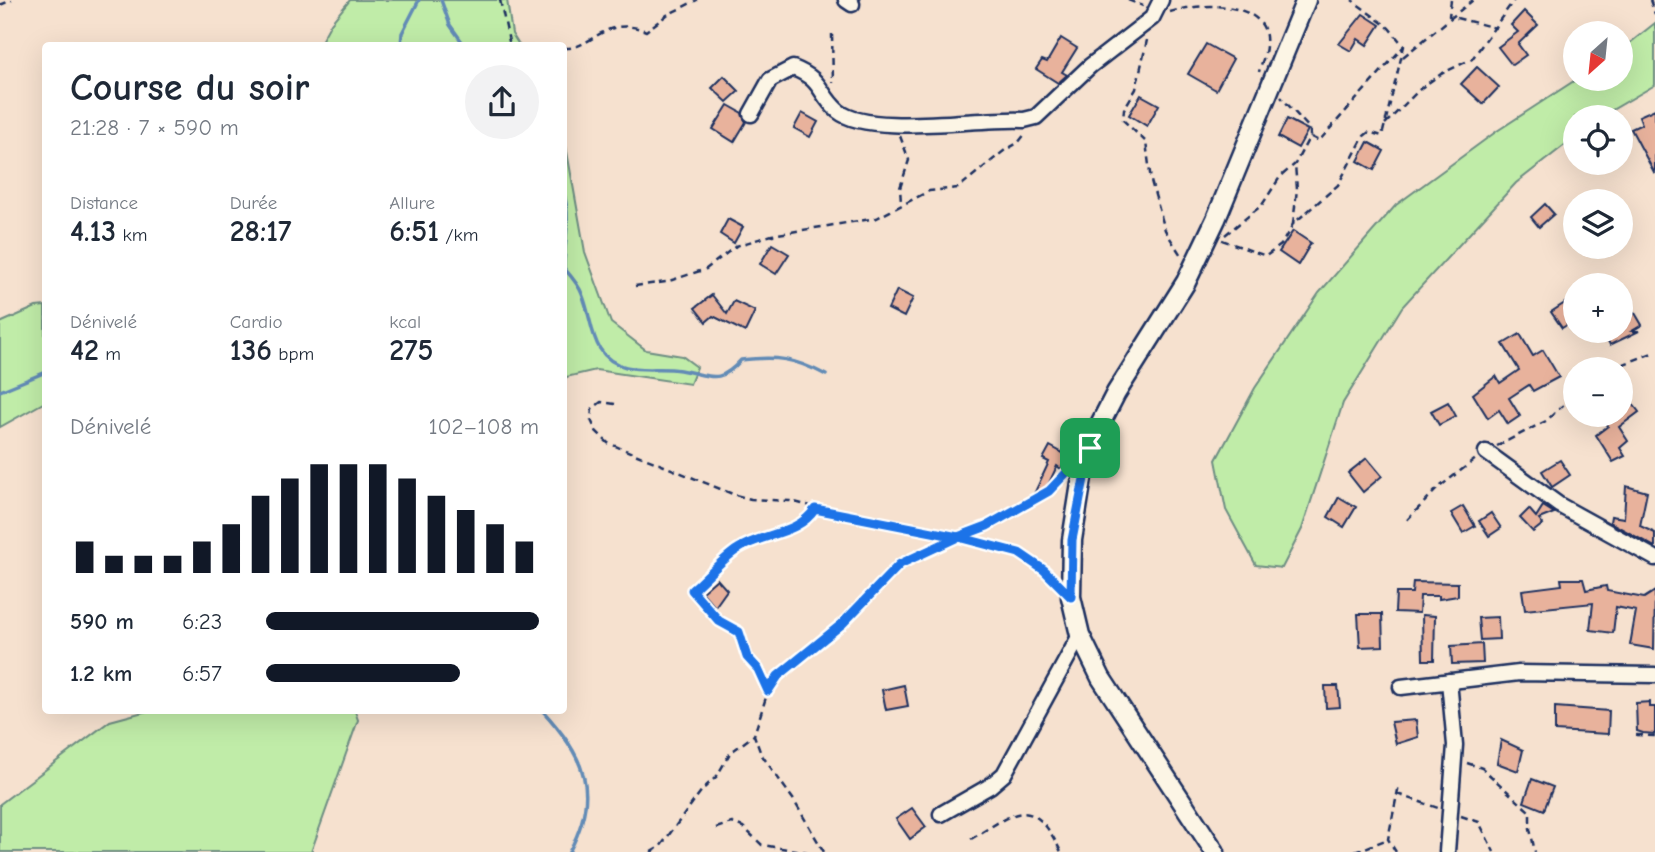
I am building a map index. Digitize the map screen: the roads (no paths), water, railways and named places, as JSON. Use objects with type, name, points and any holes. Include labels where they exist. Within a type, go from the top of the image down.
[{"type":"street","points":[[1215,852],[1101,678],[1080,635],[1071,597],[1072,540],[1083,471],[1097,430],[1116,393],[1191,272],[1306,0]]},
{"type":"street","points":[[751,114],[770,80],[793,68],[809,74],[838,111],[860,119],[896,125],[1024,120],[1036,117],[1090,66],[1156,10]]},
{"type":"street","points":[[1486,452],[1559,505],[1655,558]]},
{"type":"street","points":[[942,814],[990,786],[1004,774],[1080,635]]},
{"type":"street","points":[[1401,687],[1519,673],[1655,675]]},
{"type":"street","points":[[1447,852],[1455,745],[1448,681]]},
{"type":"waterway","points":[[401,42],[402,33],[419,0]]},
{"type":"waterway","points":[[441,0],[450,25],[462,42]]},
{"type":"waterway","points":[[567,272],[581,291],[599,347],[605,356],[626,367],[673,369],[713,377],[726,373],[741,360],[765,358],[795,362],[826,375]]},
{"type":"waterway","points":[[0,391],[42,374]]},
{"type":"waterway","points":[[546,714],[569,744],[584,776],[584,812],[569,852]]}]
